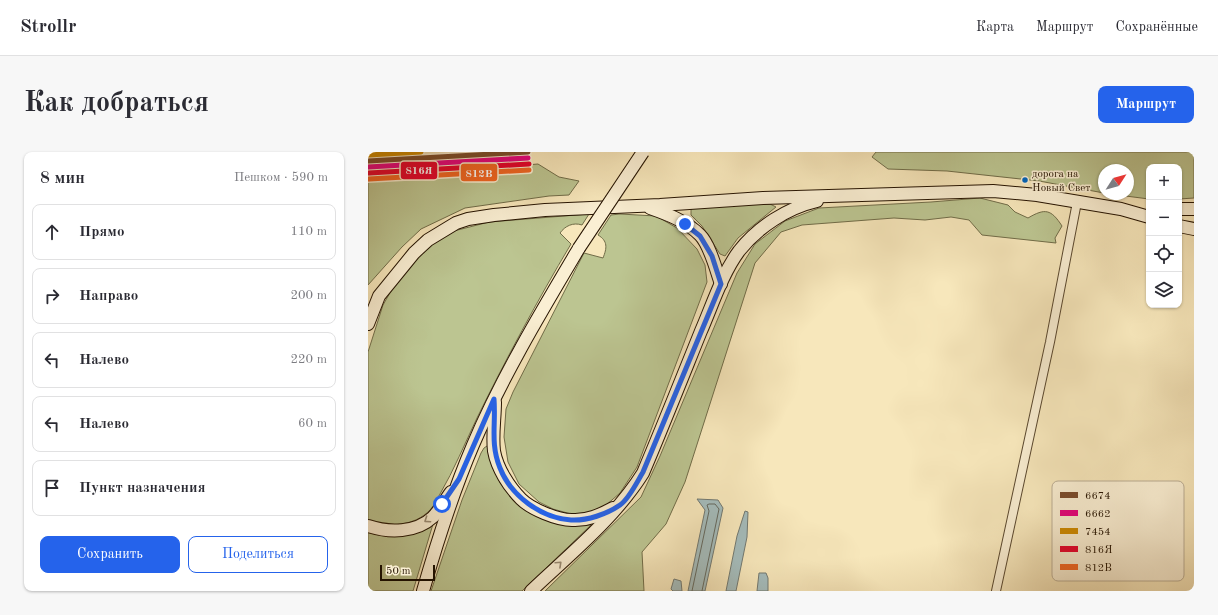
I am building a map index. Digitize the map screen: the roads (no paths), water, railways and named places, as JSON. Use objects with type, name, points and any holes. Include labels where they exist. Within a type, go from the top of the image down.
[{"type":"street","points":[[423,591],[459,479],[494,399],[578,248],[643,152]]},
{"type":"street","points":[[368,305],[379,296],[414,254],[428,240],[456,223],[509,214],[545,210],[643,206],[763,198],[993,191],[1020,193],[1128,210],[1146,210]]},
{"type":"street","points":[[531,591],[596,530],[633,489],[643,472],[721,284],[739,252],[756,233],[776,218],[805,204],[838,196]]},
{"type":"street","points":[[996,591],[1050,342],[1077,202]]},
{"type":"street","points":[[643,206],[668,214],[685,224],[700,236],[712,256],[721,284]]},
{"type":"street","points":[[1128,210],[1146,216]]},
{"type":"street","points":[[1182,226],[1194,229]]},
{"type":"street","points":[[368,324],[379,296]]},
{"type":"street","points":[[494,399],[494,452],[501,470],[522,500],[555,517],[571,520],[588,519],[621,504]]},
{"type":"street","points":[[368,526],[392,531],[418,526],[428,521],[434,516],[459,479]]},
{"type":"water","points":[[697,499],[718,500],[723,508],[705,591],[688,591],[705,510]]},
{"type":"water","points":[[745,511],[748,512],[747,537],[736,591],[726,591],[737,536]]},
{"type":"water","points":[[759,573],[766,573],[768,578],[768,591],[757,591]]},
{"type":"water","points":[[674,579],[681,581],[682,591],[673,591],[671,589]]},
{"type":"place","name":"дорога на Новый Свет","points":[[1025,180]]}]
